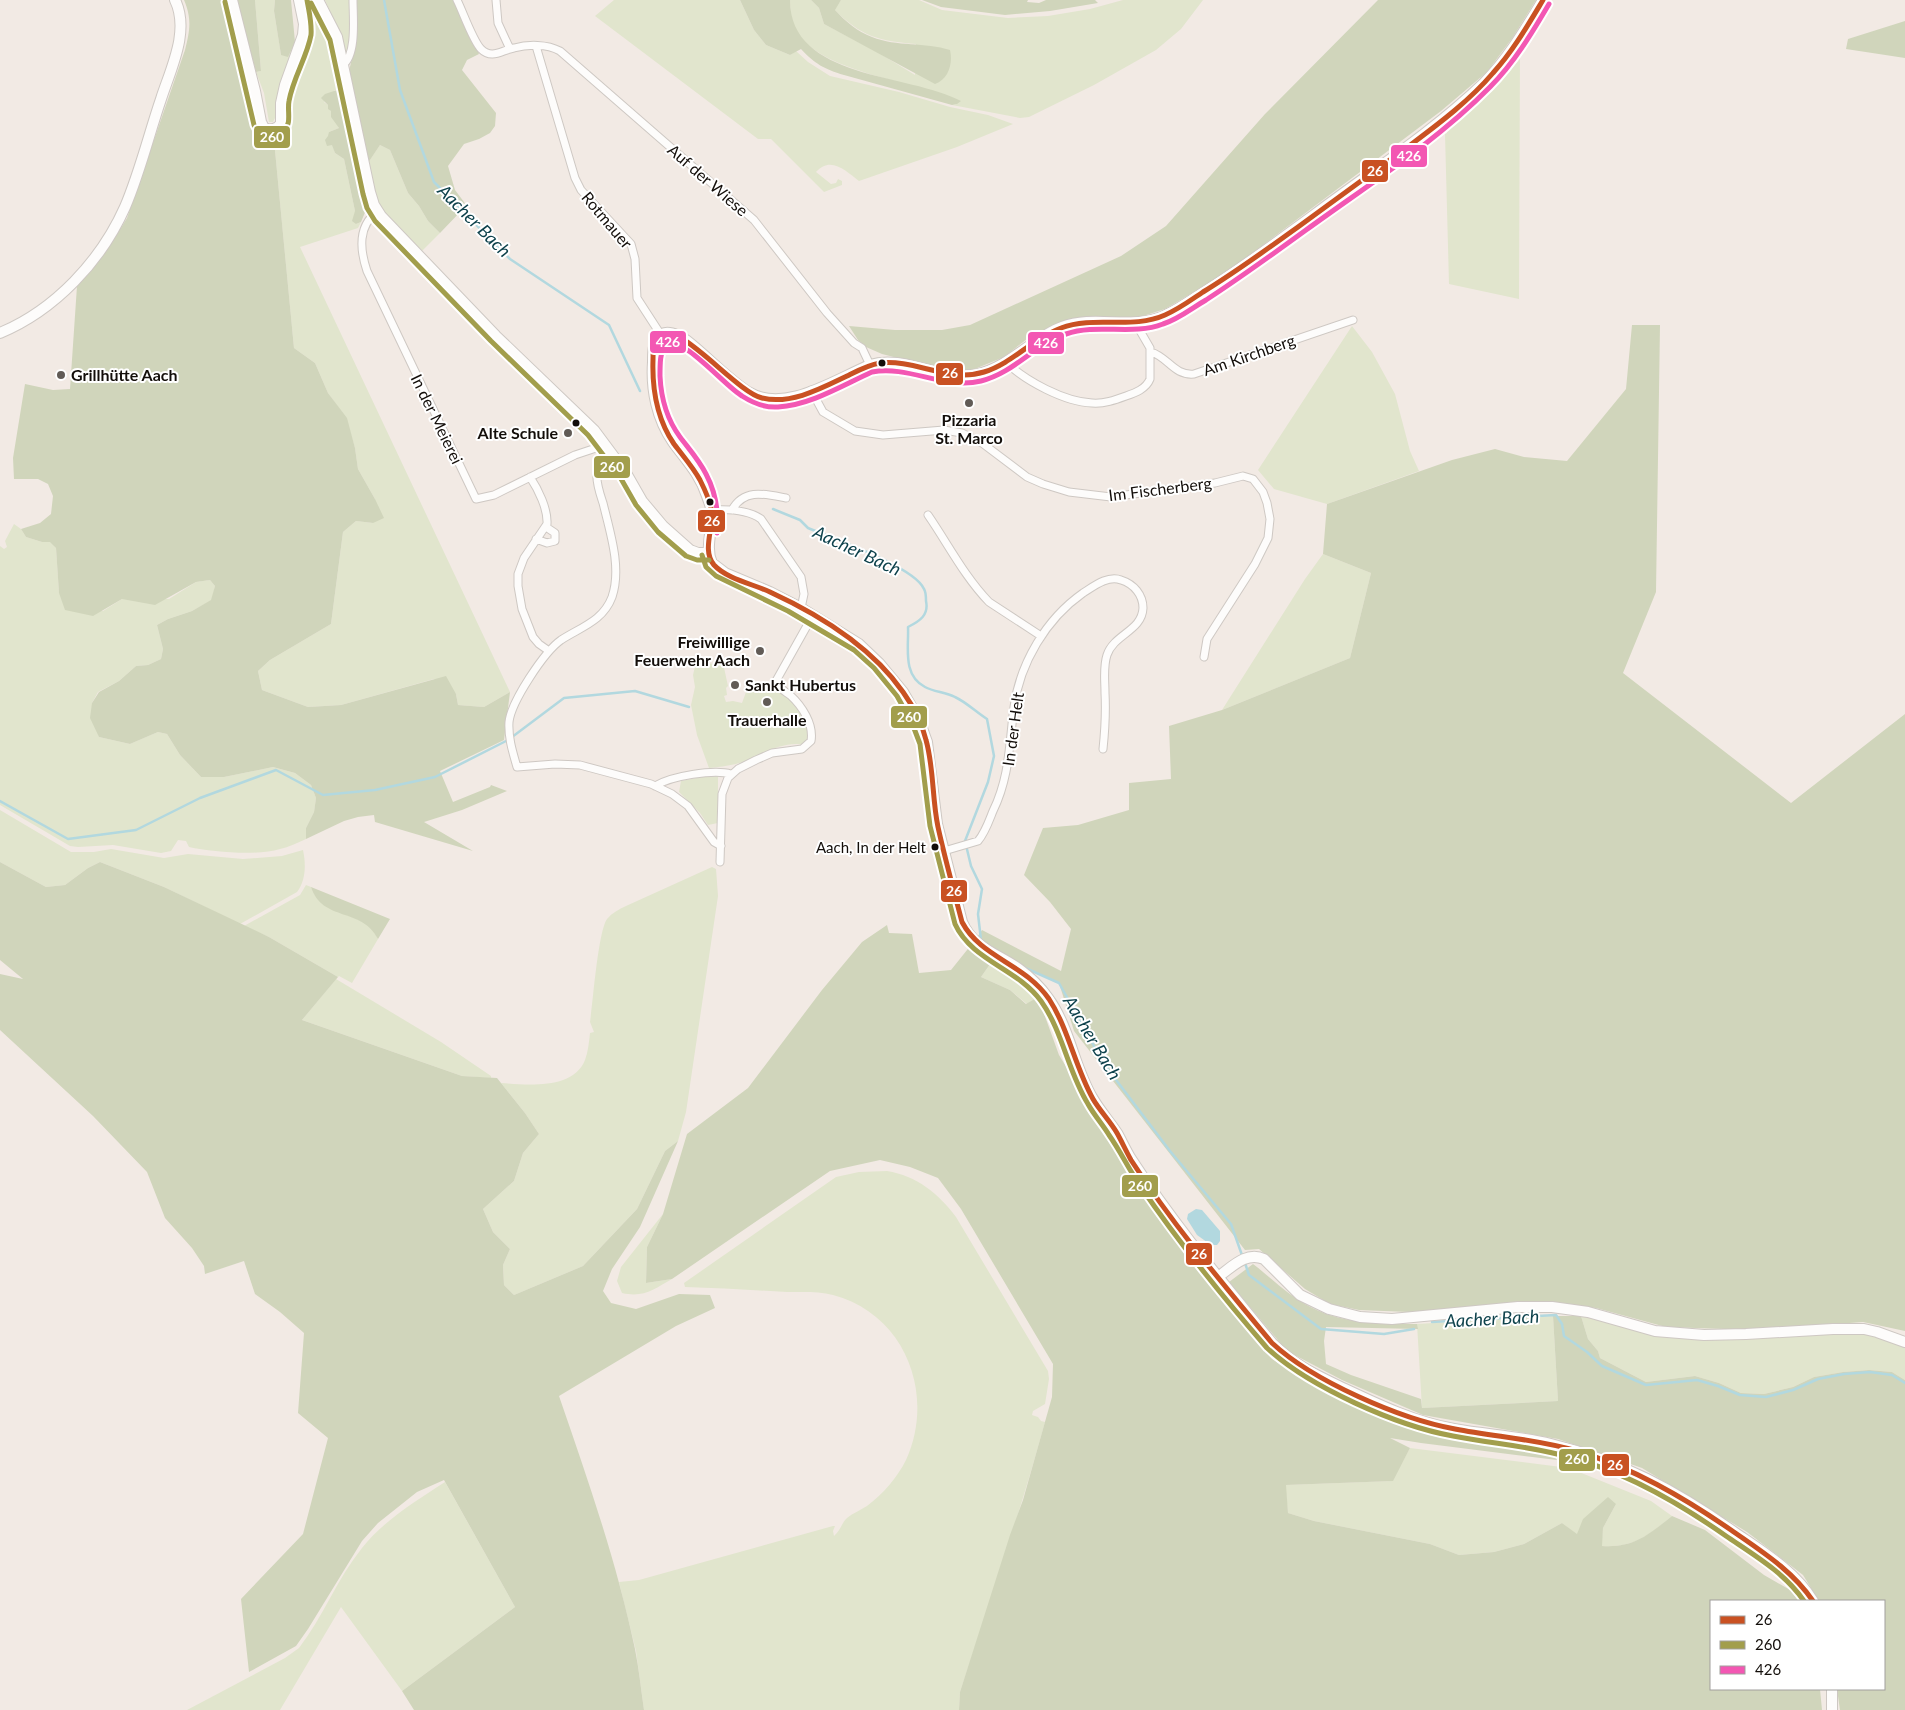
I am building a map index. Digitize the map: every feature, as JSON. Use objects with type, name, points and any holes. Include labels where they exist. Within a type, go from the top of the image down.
[{"type":"main road","points":[[0,333],[29,320],[66,289],[94,258],[118,222],[130,195],[177,50],[180,20],[175,0]]},
{"type":"main road","points":[[232,0],[255,91],[260,122],[264,128],[271,130],[278,127],[281,123],[281,103],[284,85],[303,35],[304,24],[299,0]]},
{"type":"main road","points":[[318,0],[333,28],[343,65],[372,200],[378,212],[404,242],[496,336],[585,420],[608,448],[642,501],[662,526],[690,550],[698,553],[710,553]]},
{"type":"main road","points":[[1543,0],[1510,50],[1485,82],[1442,118],[1226,278],[1159,318],[1137,322],[1093,321],[1065,326],[1039,339],[1006,362],[984,372],[965,376],[942,374],[879,362],[797,396],[782,400],[760,397],[741,387],[686,340],[674,333],[667,332],[661,334],[655,342],[653,365],[658,411],[673,441],[698,474],[706,492],[711,510],[711,562],[717,568],[801,608],[859,644],[895,682],[916,713],[929,752],[935,815],[962,922],[967,933],[979,945],[1019,969],[1042,989],[1062,1026],[1084,1083],[1116,1132],[1130,1158],[1218,1277],[1272,1343],[1285,1356],[1307,1372],[1403,1416],[1456,1429],[1514,1436],[1552,1444],[1623,1467],[1656,1482],[1732,1530],[1789,1572],[1813,1600]]},
{"type":"main road","points":[[1218,1277],[1245,1258],[1257,1256],[1264,1259],[1300,1295],[1328,1309],[1360,1317],[1392,1319],[1518,1307],[1552,1307],[1588,1312],[1656,1331],[1704,1335],[1833,1329],[1864,1330],[1877,1332],[1905,1342]]},
{"type":"main road","points":[[1832,1690],[1832,1710]]},
{"type":"street","points":[[343,65],[348,60],[351,50],[353,0]]},
{"type":"street","name":"Auf der Wiese","points":[[457,0],[481,49],[493,55],[510,49],[536,46],[555,48],[579,66],[754,220],[827,313],[854,343],[862,348],[870,365]]},
{"type":"street","points":[[496,0],[498,23],[510,49]]},
{"type":"street","name":"Rotmauer","points":[[536,46],[574,178],[581,190],[631,244],[636,259],[637,298],[661,334]]},
{"type":"street","name":"In der Meierei","points":[[378,212],[368,220],[362,234],[363,256],[367,271],[476,499],[490,496],[568,458],[608,448]]},
{"type":"street","name":"Am Kirchberg","points":[[1151,352],[1159,356],[1178,372],[1194,374],[1353,320]]},
{"type":"street","name":"Am Kirchberg","points":[[1006,362],[1023,375],[1078,402],[1101,403],[1132,394],[1146,386],[1150,379],[1151,352],[1137,322]]},
{"type":"street","name":"Im Fischerberg","points":[[811,390],[823,412],[855,431],[883,435],[944,430],[962,433],[982,443],[1027,477],[1069,492],[1111,497],[1215,483],[1243,476],[1253,479],[1263,492],[1267,503],[1270,518],[1268,538],[1255,564],[1207,639],[1204,657]]},
{"type":"street","points":[[608,448],[600,462],[597,479],[613,549],[616,575],[613,592],[608,606],[600,616],[549,651],[514,704],[510,716],[509,735],[517,767],[555,764],[580,765],[656,786],[672,794],[688,806],[714,842],[720,846]]},
{"type":"street","points":[[530,477],[535,484],[547,516],[546,527],[527,552],[520,567],[518,592],[522,609],[533,637],[549,651]]},
{"type":"street","points":[[732,510],[738,500],[754,495],[766,494],[786,498]]},
{"type":"street","points":[[711,510],[732,510],[760,518],[798,572],[803,584],[804,594],[801,608]]},
{"type":"street","points":[[928,515],[983,596],[989,602],[1041,636]]},
{"type":"street","points":[[536,539],[547,544],[555,541],[555,533],[546,527]]},
{"type":"street","name":"In der Helt","points":[[944,851],[978,841],[981,837],[1002,790],[1008,764],[1017,691],[1028,660],[1041,636],[1068,606],[1102,582],[1112,579],[1122,580],[1133,586],[1140,595],[1143,607],[1139,620],[1134,627],[1114,642],[1106,658],[1106,728],[1103,750]]},
{"type":"street","points":[[720,862],[723,788],[731,774],[767,755],[799,750],[810,742],[812,732],[808,720],[795,701],[778,686],[776,681],[813,615]]},
{"type":"street","points":[[656,786],[667,780],[717,771],[731,774]]},
{"type":"street","points":[[672,794],[678,778]]},
{"type":"green space","points":[[184,0],[228,0],[241,48],[253,131],[261,137],[274,140],[294,348],[315,363],[328,393],[347,418],[358,469],[384,518],[373,523],[356,521],[343,532],[331,624],[270,660],[258,671],[262,690],[308,707],[341,705],[446,676],[456,694],[458,705],[484,707],[510,692],[504,740],[440,771],[453,802],[491,785],[507,791],[462,810],[424,822],[473,851],[375,822],[374,815],[344,821],[306,839],[306,828],[314,812],[316,798],[311,785],[295,773],[273,767],[224,777],[201,777],[180,755],[167,734],[158,732],[130,744],[99,737],[90,718],[92,703],[99,692],[119,681],[136,666],[148,665],[161,659],[163,649],[157,625],[192,611],[211,600],[215,586],[210,580],[196,582],[155,605],[122,599],[93,616],[65,610],[59,593],[56,548],[50,542],[42,542],[26,537],[21,529],[40,523],[51,514],[53,496],[48,484],[38,479],[14,479],[13,458],[25,384],[53,390],[70,389],[77,286],[104,254],[127,218],[185,50],[189,25]]},
{"type":"green space","points":[[237,0],[255,0],[261,71],[256,72]]},
{"type":"green space","points":[[255,0],[275,0],[274,11],[281,55],[295,42],[283,75],[277,114],[273,122],[269,122],[264,93],[256,72],[261,71]]},
{"type":"green space","points":[[275,0],[291,0],[295,42],[288,57],[281,55],[274,11]]},
{"type":"green space","points":[[325,0],[351,0],[349,34],[351,45],[346,54],[333,18]]},
{"type":"green space","points":[[355,0],[456,0],[479,54],[467,60],[462,70],[496,113],[495,126],[490,133],[464,144],[448,166],[455,190],[467,206],[440,233],[428,221],[408,193],[390,150],[380,145],[368,163],[349,71],[353,54]]},
{"type":"green space","points":[[614,0],[740,0],[754,30],[766,45],[790,55],[796,51],[808,62],[830,76],[988,115],[1013,124],[957,147],[859,181],[839,167],[827,165],[816,172],[831,184],[836,183],[838,179],[842,181],[842,185],[824,192],[771,139],[758,139],[595,16]]},
{"type":"green space","points":[[740,0],[790,0],[795,26],[809,46],[830,60],[856,70],[939,92],[961,101],[952,105],[844,75],[820,65],[801,49],[790,55],[766,45],[754,30]]},
{"type":"green space","points":[[790,0],[811,0],[819,8],[824,24],[879,53],[915,75],[916,44],[881,39],[862,32],[834,9],[841,0],[919,0],[942,10],[1008,18],[1048,16],[1090,9],[1123,0],[1203,0],[1181,29],[1156,50],[1094,85],[1029,117],[1020,118],[952,105],[957,104],[956,99],[872,75],[829,59],[812,48],[797,32],[790,10]]},
{"type":"green space","points":[[811,0],[841,0],[835,10],[852,26],[872,37],[891,42],[950,50],[951,60],[947,74],[940,82],[935,84],[824,24],[819,8]]},
{"type":"green space","points":[[922,0],[1028,0],[1027,2],[1039,3],[1046,0],[1095,0],[1098,3],[1050,11],[1005,15],[941,7]]},
{"type":"green space","points":[[1378,0],[1536,0],[1513,37],[1487,72],[1441,111],[1226,273],[1165,309],[1140,317],[1086,317],[1060,323],[1027,339],[1004,357],[970,371],[945,370],[882,354],[866,347],[858,340],[849,326],[895,330],[942,330],[970,325],[1121,256],[1166,226],[1265,114]]},
{"type":"green space","points":[[308,1],[315,5],[322,13],[336,53],[343,88],[335,90],[324,102],[328,105],[339,128],[329,132],[335,153],[344,159],[356,224],[361,222],[358,228],[300,247],[510,692],[484,707],[458,705],[456,694],[434,679],[341,705],[308,707],[262,690],[258,671],[270,660],[331,624],[343,532],[356,521],[373,523],[375,499],[358,469],[355,448],[346,418],[328,393],[315,363],[294,348],[274,140],[285,128],[287,94],[308,38],[312,21]]},
{"type":"green space","points":[[1905,21],[1905,58],[1846,49],[1848,39]]},
{"type":"green space","points":[[1520,47],[1519,299],[1449,284],[1445,134],[1447,133],[1446,121]]},
{"type":"green space","points":[[343,88],[366,199],[366,210],[361,222],[356,224],[352,221],[355,211],[344,159],[335,153],[332,145],[327,146],[325,140],[329,132],[339,128],[331,117],[328,105],[321,98],[325,94]]},
{"type":"green space","points":[[380,145],[390,150],[408,193],[428,221],[440,233],[421,252],[398,230],[383,212],[377,200],[368,163]]},
{"type":"green space","points":[[1632,325],[1660,325],[1656,592],[1623,673],[1791,803],[1905,714],[1905,1331],[1863,1322],[1755,1330],[1666,1327],[1596,1308],[1549,1303],[1409,1312],[1359,1310],[1330,1304],[1305,1289],[1259,1249],[1245,1250],[1074,1031],[1059,983],[1003,957],[976,939],[982,930],[1061,971],[1071,929],[1050,902],[1024,875],[1043,828],[1078,825],[1129,810],[1129,783],[1171,779],[1169,726],[1222,710],[1350,658],[1371,573],[1323,554],[1327,504],[1452,460],[1495,449],[1524,457],[1567,461],[1626,389]]},
{"type":"green space","points":[[1352,326],[1372,352],[1395,394],[1410,451],[1419,471],[1327,504],[1274,489],[1258,470]]},
{"type":"green space","points":[[14,524],[21,529],[26,537],[42,542],[50,541],[56,548],[59,593],[103,611],[122,599],[169,599],[196,582],[210,580],[215,586],[212,600],[192,611],[157,625],[163,649],[161,659],[148,665],[136,666],[119,681],[98,692],[92,703],[99,737],[130,744],[158,732],[167,734],[180,755],[201,777],[224,777],[273,767],[295,773],[311,785],[316,798],[314,812],[306,828],[306,839],[283,848],[259,852],[222,852],[199,849],[189,847],[186,841],[178,840],[171,851],[161,853],[113,845],[78,847],[70,846],[0,805],[0,546],[4,549],[7,547],[5,541]]},
{"type":"green space","points":[[1323,554],[1371,573],[1350,658],[1222,710],[1305,579]]},
{"type":"green space","points":[[696,662],[723,663],[728,686],[726,688],[727,695],[724,696],[726,702],[742,703],[749,684],[770,687],[782,692],[793,703],[806,724],[811,736],[806,745],[787,745],[736,764],[709,768],[697,735],[691,705],[695,687],[693,675]]},
{"type":"green space","points":[[718,774],[718,823],[708,825],[700,813],[679,792],[681,781]]},
{"type":"green space","points":[[0,810],[71,852],[94,852],[111,849],[164,858],[188,854],[243,859],[282,856],[303,850],[305,861],[304,877],[297,892],[240,924],[164,887],[100,862],[88,868],[65,885],[46,887],[0,862]]},
{"type":"green space","points":[[0,862],[46,887],[65,885],[88,868],[100,862],[164,887],[269,937],[338,977],[302,1020],[462,1076],[497,1078],[539,1134],[523,1153],[514,1181],[483,1209],[493,1232],[510,1249],[503,1265],[504,1285],[514,1295],[583,1266],[637,1209],[665,1151],[678,1141],[640,1227],[612,1269],[603,1291],[611,1303],[636,1309],[679,1294],[710,1295],[715,1308],[676,1326],[559,1396],[591,1490],[620,1585],[635,1649],[644,1710],[414,1710],[402,1691],[515,1607],[444,1480],[417,1492],[378,1523],[362,1541],[296,1646],[249,1672],[241,1599],[303,1534],[328,1438],[298,1413],[304,1333],[255,1294],[244,1261],[205,1274],[204,1266],[192,1248],[165,1218],[147,1172],[93,1116],[0,1030],[0,974],[23,979],[0,960]]},
{"type":"green space","points":[[712,867],[716,869],[718,896],[686,1112],[678,1141],[665,1151],[637,1209],[583,1266],[514,1295],[504,1285],[503,1265],[510,1249],[493,1232],[483,1209],[514,1181],[523,1153],[539,1134],[501,1083],[548,1084],[570,1077],[579,1070],[586,1057],[590,1033],[594,1032],[590,1022],[594,984],[598,952],[607,919],[621,908]]},
{"type":"green space","points":[[306,885],[311,887],[315,896],[328,907],[362,921],[369,926],[378,939],[352,983],[338,977],[269,937],[244,926],[300,895]]},
{"type":"green space","points":[[311,887],[390,919],[378,939],[371,929],[362,922],[324,905],[316,898]]},
{"type":"green space","points":[[887,925],[889,933],[912,934],[919,973],[951,970],[971,945],[993,960],[981,977],[1010,990],[1026,1004],[1038,997],[1059,1055],[1133,1177],[1219,1296],[1272,1359],[1316,1386],[1418,1431],[1553,1452],[1557,1460],[1390,1438],[1410,1448],[1393,1481],[1286,1485],[1288,1513],[1314,1521],[1430,1544],[1459,1555],[1494,1552],[1524,1544],[1562,1523],[1577,1534],[1583,1519],[1608,1497],[1616,1504],[1603,1528],[1602,1546],[1623,1545],[1640,1539],[1672,1516],[1705,1530],[1764,1575],[1792,1591],[1799,1600],[1710,1600],[1710,1690],[1820,1690],[1822,1710],[959,1710],[960,1692],[1023,1500],[1052,1397],[1053,1364],[961,1209],[938,1178],[910,1167],[880,1160],[830,1171],[672,1279],[646,1283],[647,1247],[663,1214],[687,1134],[748,1088],[822,990],[862,942]]},
{"type":"green space","points":[[993,960],[1021,978],[1038,997],[1027,1004],[1010,990],[981,977]]},
{"type":"green space","points":[[336,979],[441,1042],[491,1076],[491,1078],[462,1076],[302,1020]]},
{"type":"green space","points":[[887,1171],[898,1173],[917,1181],[934,1193],[949,1208],[1048,1371],[1049,1379],[1045,1404],[1033,1411],[1032,1415],[1045,1422],[1015,1524],[960,1692],[959,1710],[644,1710],[636,1651],[619,1582],[639,1580],[835,1526],[834,1536],[847,1518],[873,1501],[884,1491],[898,1473],[906,1460],[914,1435],[917,1409],[915,1384],[908,1360],[896,1338],[879,1320],[858,1305],[833,1295],[822,1293],[685,1287],[684,1283],[836,1177],[859,1172]]},
{"type":"green space","points":[[663,1214],[647,1247],[646,1283],[672,1279],[643,1293],[622,1293],[617,1281],[621,1267]]},
{"type":"green space","points":[[1253,1264],[1285,1291],[1318,1311],[1331,1316],[1359,1322],[1417,1324],[1418,1329],[1326,1327],[1324,1341],[1326,1364],[1351,1375],[1421,1399],[1422,1408],[1558,1401],[1553,1316],[1581,1316],[1588,1339],[1598,1351],[1600,1358],[1646,1382],[1695,1376],[1719,1383],[1741,1393],[1764,1394],[1793,1387],[1814,1377],[1843,1372],[1869,1370],[1892,1372],[1905,1380],[1905,1710],[1840,1710],[1837,1690],[1885,1690],[1885,1600],[1818,1600],[1803,1575],[1747,1532],[1642,1468],[1558,1439],[1423,1415],[1342,1380],[1287,1351],[1229,1282]]},
{"type":"green space","points":[[1553,1316],[1558,1401],[1422,1408],[1417,1324]]},
{"type":"green space","points":[[1581,1316],[1658,1336],[1704,1340],[1859,1333],[1884,1336],[1905,1346],[1905,1380],[1892,1372],[1869,1370],[1843,1372],[1814,1377],[1793,1387],[1764,1394],[1741,1393],[1719,1383],[1695,1376],[1646,1382],[1600,1358],[1598,1351],[1588,1339]]},
{"type":"green space","points":[[1410,1448],[1569,1468],[1651,1501],[1672,1516],[1648,1535],[1632,1543],[1601,1546],[1603,1528],[1616,1504],[1577,1535],[1562,1523],[1524,1544],[1494,1552],[1459,1555],[1430,1544],[1314,1521],[1288,1513],[1285,1485],[1392,1481]]},
{"type":"green space","points":[[445,1482],[515,1607],[402,1691],[341,1607],[280,1710],[187,1710],[285,1658],[299,1648],[345,1572],[370,1538],[400,1512]]},
{"type":"water","points":[[1196,1209],[1202,1210],[1220,1231],[1220,1241],[1217,1245],[1211,1245],[1197,1235],[1187,1219],[1188,1214]]},
{"type":"waterway","name":"Aacher Bach","points":[[384,0],[400,90],[434,182],[510,259],[609,325],[640,391]]},
{"type":"waterway","name":"Aacher Bach","points":[[773,509],[800,520],[808,528],[872,554],[917,580],[924,589],[927,606],[923,617],[908,627],[908,660],[913,675],[925,687],[959,699],[987,719],[994,756],[988,782],[965,841],[971,866],[982,889],[978,914],[981,940]]},
{"type":"waterway","points":[[0,801],[68,839],[136,830],[200,798],[276,770],[323,795],[375,790],[435,777],[508,740],[564,698],[635,691],[689,707]]},
{"type":"waterway","name":"Aacher Bach","points":[[1023,967],[1059,983],[1104,1064],[1170,1151],[1231,1224],[1243,1258]]},
{"type":"waterway","name":"Aacher Bach","points":[[1245,1263],[1249,1275],[1321,1329],[1384,1334],[1414,1329]]},
{"type":"waterway","name":"Aacher Bach","points":[[1432,1322],[1556,1315],[1562,1324],[1564,1336],[1587,1352],[1602,1366],[1646,1385],[1697,1380],[1740,1395],[1766,1397],[1793,1390],[1818,1379],[1844,1374],[1870,1372],[1892,1375],[1905,1383]]},
{"type":"transit line","name":"260","points":[[225,2],[254,125],[259,134],[272,137],[281,134],[288,124],[291,92],[309,43],[311,26],[307,0]]},
{"type":"transit line","name":"26","points":[[1543,0],[1520,38],[1500,65],[1455,110],[1413,143],[1263,252],[1185,304],[1165,315],[1140,322],[1087,323],[1061,328],[1041,338],[1004,363],[984,372],[971,375],[945,373],[906,364],[880,363],[863,368],[806,394],[773,400],[751,393],[694,347],[681,338],[669,333],[660,335],[654,346],[653,371],[655,393],[663,425],[674,444],[697,475],[709,500],[712,519],[708,547],[714,565],[733,578],[789,601],[843,633],[876,660],[907,697],[920,721],[929,751],[938,827],[962,922],[980,944],[1028,977],[1049,999],[1062,1023],[1087,1087],[1117,1133],[1131,1160],[1181,1231],[1272,1343],[1289,1357],[1333,1384],[1409,1417],[1455,1429],[1532,1441],[1577,1451],[1618,1466],[1657,1484],[1695,1506],[1765,1554],[1786,1570],[1812,1600]]},
{"type":"transit line","name":"260","points":[[311,3],[330,40],[363,194],[367,208],[375,221],[491,341],[588,435],[620,477],[636,505],[658,532],[686,556],[697,560],[709,560]]},
{"type":"transit line","name":"426","points":[[717,533],[718,518],[712,488],[700,464],[675,430],[665,408],[660,376],[661,354],[665,342],[673,342],[693,354],[746,399],[764,406],[778,407],[803,403],[872,372],[899,372],[954,382],[981,381],[1004,372],[1044,344],[1066,334],[1090,329],[1139,329],[1169,322],[1206,300],[1256,266],[1448,126],[1490,87],[1507,68],[1549,4]]},
{"type":"transit line","name":"260","points":[[702,555],[706,567],[716,576],[788,611],[854,650],[874,668],[897,696],[912,723],[920,744],[930,826],[955,924],[972,947],[1020,980],[1041,1001],[1055,1026],[1081,1092],[1137,1181],[1186,1249],[1267,1348],[1306,1377],[1355,1403],[1406,1424],[1453,1436],[1557,1454],[1593,1464],[1633,1481],[1690,1512],[1758,1558],[1788,1582],[1803,1600]]},
{"type":"place","name":"Grillhütte Aach","points":[[61,375]]},
{"type":"place","name":"Pizzaria St. Marco","points":[[969,403]]},
{"type":"place","name":"Alte Schule","points":[[568,433]]},
{"type":"place","name":"Freiwillige Feuerwehr Aach","points":[[760,651]]},
{"type":"place","name":"Sankt Hubertus","points":[[735,685]]},
{"type":"place","name":"Trauerhalle","points":[[767,702]]},
{"type":"place","name":"Aach, In der Helt","points":[[935,847]]}]
